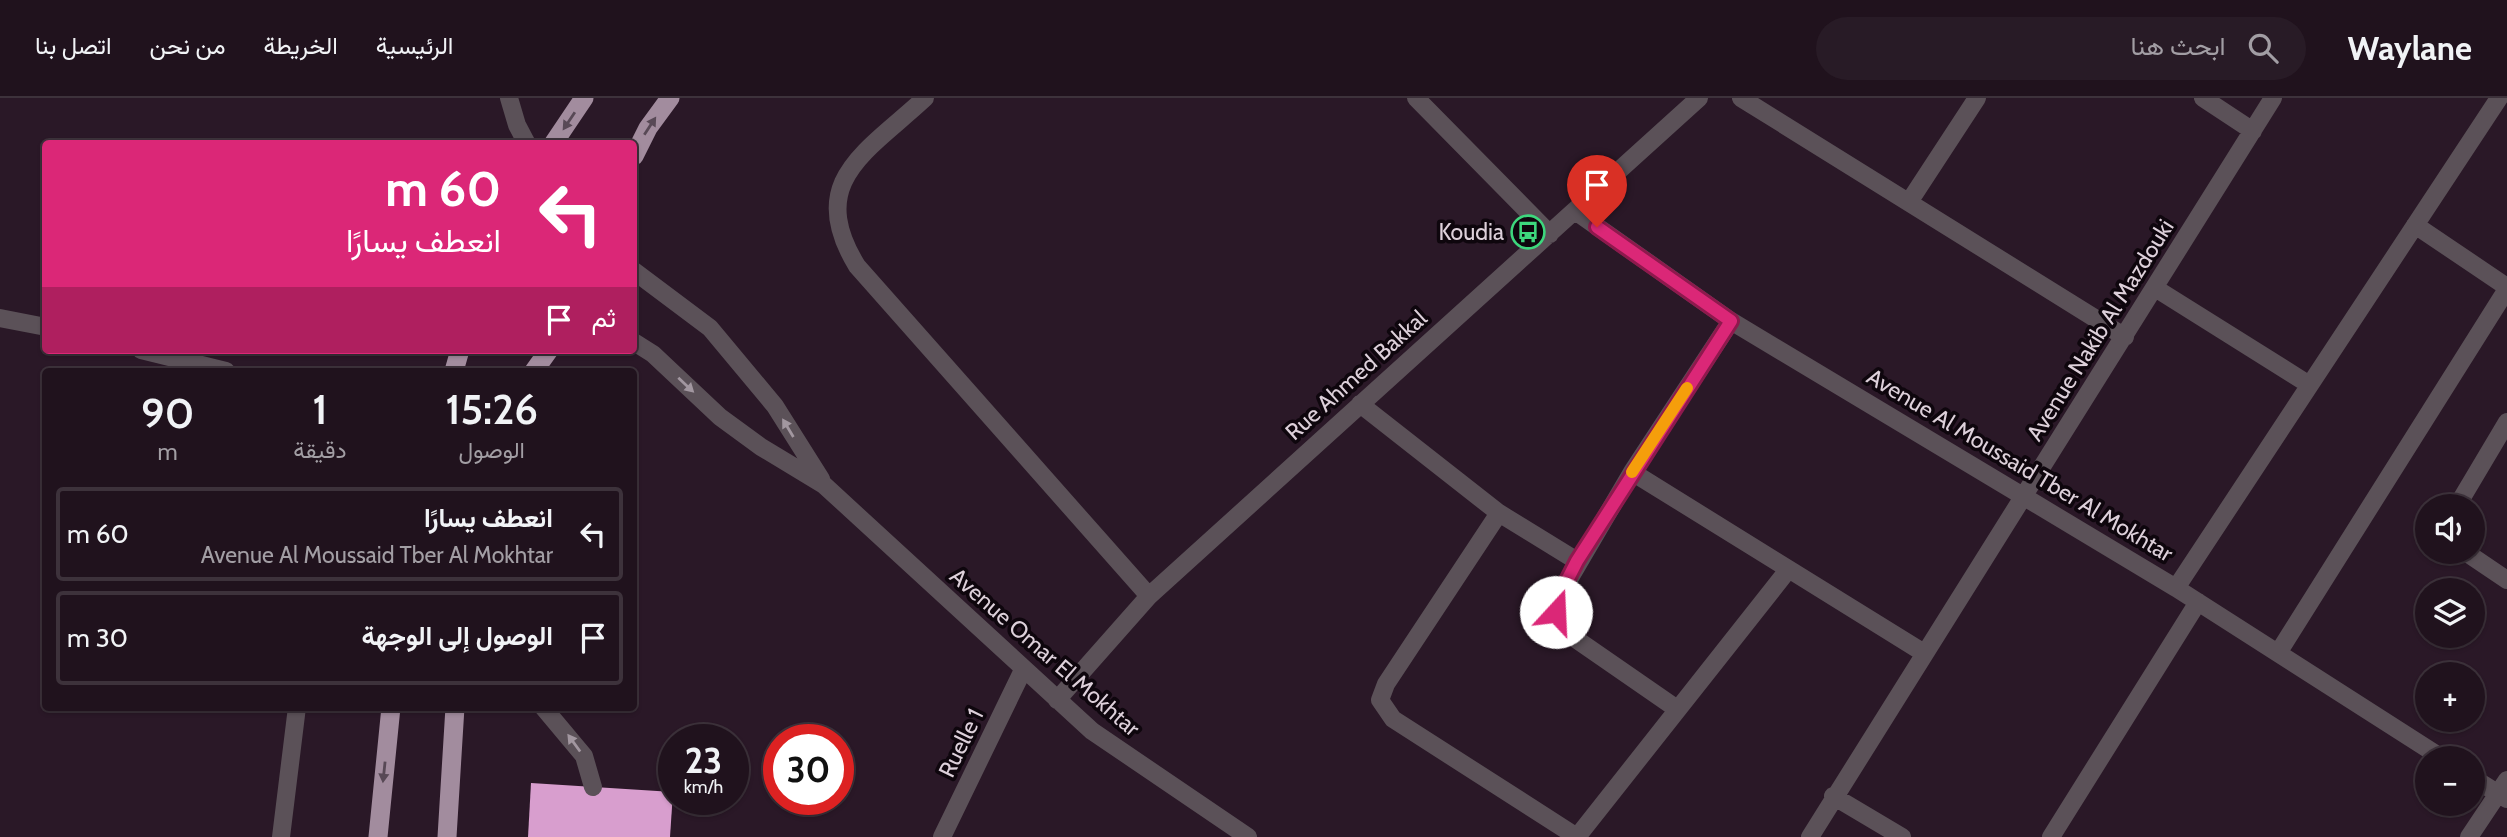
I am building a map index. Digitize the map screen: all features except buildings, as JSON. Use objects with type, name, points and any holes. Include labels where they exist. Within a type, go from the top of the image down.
[{"type":"highway","points":[[556,140],[584,98]]},
{"type":"highway","points":[[637,151],[670,98]]},
{"type":"highway","points":[[378,837],[391,711]]},
{"type":"highway","points":[[447,837],[455,711]]},
{"type":"street","points":[[509,98],[525,140]]},
{"type":"street","points":[[925,98],[852,166],[843,180],[835,207],[844,246],[857,266],[1149,596]]},
{"type":"street","points":[[1416,98],[1550,234]]},
{"type":"street","name":"Rue Ahmed Bakkal","points":[[1056,700],[1149,596],[1699,98]]},
{"type":"street","points":[[1741,98],[2125,337]]},
{"type":"street","points":[[1909,202],[1977,98]]},
{"type":"street","points":[[2203,98],[2253,131]]},
{"type":"street","name":"Avenue Nakib Al Mazdouki","points":[[1810,837],[1833,796],[2025,497],[2273,98]]},
{"type":"street","points":[[2176,588],[2499,98]]},
{"type":"street","name":"Avenue Al Moussaid Tber Al Mokhtar","points":[[1575,211],[1731,321],[2176,588],[2423,746]]},
{"type":"street","points":[[2278,653],[2507,288],[2415,225]]},
{"type":"street","name":"Avenue Omar El Mokhtar","points":[[637,273],[710,328],[775,406],[824,485]]},
{"type":"street","points":[[2155,288],[2308,384]]},
{"type":"street","points":[[0,318],[42,326]]},
{"type":"street","points":[[1677,709],[1570,635],[1556,612],[1557,600],[1577,561],[1632,472],[1731,321]]},
{"type":"street","name":"Avenue Omar El Mokhtar","points":[[637,344],[653,354],[720,417],[761,447],[824,485],[1056,700],[1129,758],[1248,837]]},
{"type":"street","points":[[158,354],[214,368]]},
{"type":"street","points":[[1360,404],[1499,513],[1577,561]]},
{"type":"street","points":[[2464,494],[2507,422]]},
{"type":"street","points":[[1632,472],[1924,653]]},
{"type":"street","points":[[1499,513],[1386,684],[1380,700],[1393,719],[1577,837],[1788,570]]},
{"type":"street","points":[[2483,564],[2507,580]]},
{"type":"street","points":[[2051,837],[2198,602]]},
{"type":"street","name":"Ruelle 1","points":[[942,837],[1023,670]]},
{"type":"street","points":[[281,837],[297,711]]},
{"type":"street","points":[[546,711],[584,756],[593,787]]},
{"type":"street","points":[[2469,837],[2504,791],[2485,783]]},
{"type":"street","points":[[1833,796],[1902,837]]},
{"type":"slow traffic","points":[[1632,472],[1687,388]]},
{"type":"place","name":"Koudia","points":[[1528,232]]},
{"type":"route","points":[[1556,612],[1557,600],[1577,561],[1731,321],[1597,227]]}]
